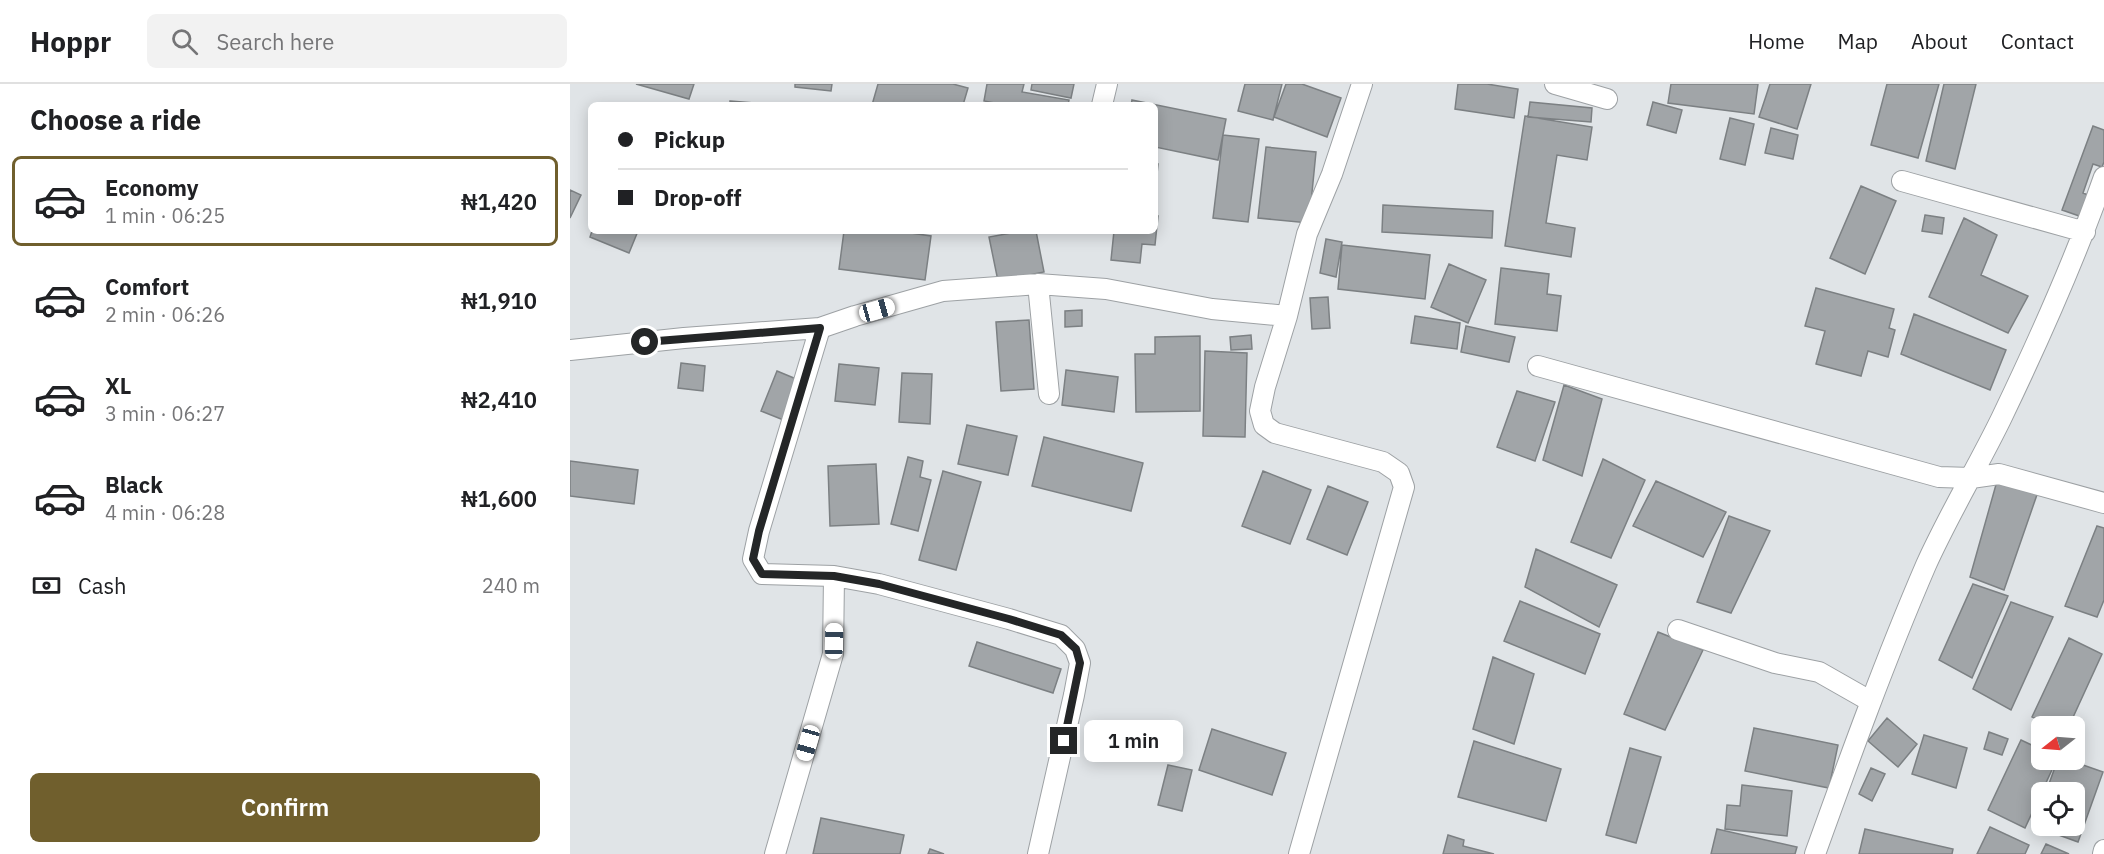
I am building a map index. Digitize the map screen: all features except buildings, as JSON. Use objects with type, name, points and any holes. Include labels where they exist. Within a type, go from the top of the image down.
[{"type":"street","points":[[1103,102],[1107,84]]},
{"type":"street","points":[[1299,854],[1404,487],[1399,473],[1383,462],[1275,433],[1264,425],[1260,411],[1307,234],[1332,174],[1362,84]]},
{"type":"street","points":[[1555,84],[1607,99]]},
{"type":"street","points":[[1815,854],[1870,701],[1927,564],[2043,329],[2085,232],[2104,177]]},
{"type":"street","points":[[1902,181],[2085,232]]},
{"type":"street","points":[[570,350],[684,338],[820,328],[943,291],[1038,284],[1106,289],[1212,309],[1287,316]]},
{"type":"street","points":[[1038,284],[1049,394]]},
{"type":"street","points":[[820,328],[753,559],[762,574],[834,576],[879,584],[1061,635],[1076,649],[1080,663],[1038,854]]},
{"type":"street","points":[[1538,366],[1929,475],[1971,478],[1999,474],[2104,503]]},
{"type":"street","points":[[776,854],[833,654],[834,576]]},
{"type":"street","points":[[1678,630],[1775,663],[1819,672],[1870,701]]},
{"type":"route","points":[[645,342],[820,328],[759,531],[753,559],[762,574],[834,576],[879,584],[1061,635],[1076,649],[1080,663],[1064,741]]}]
